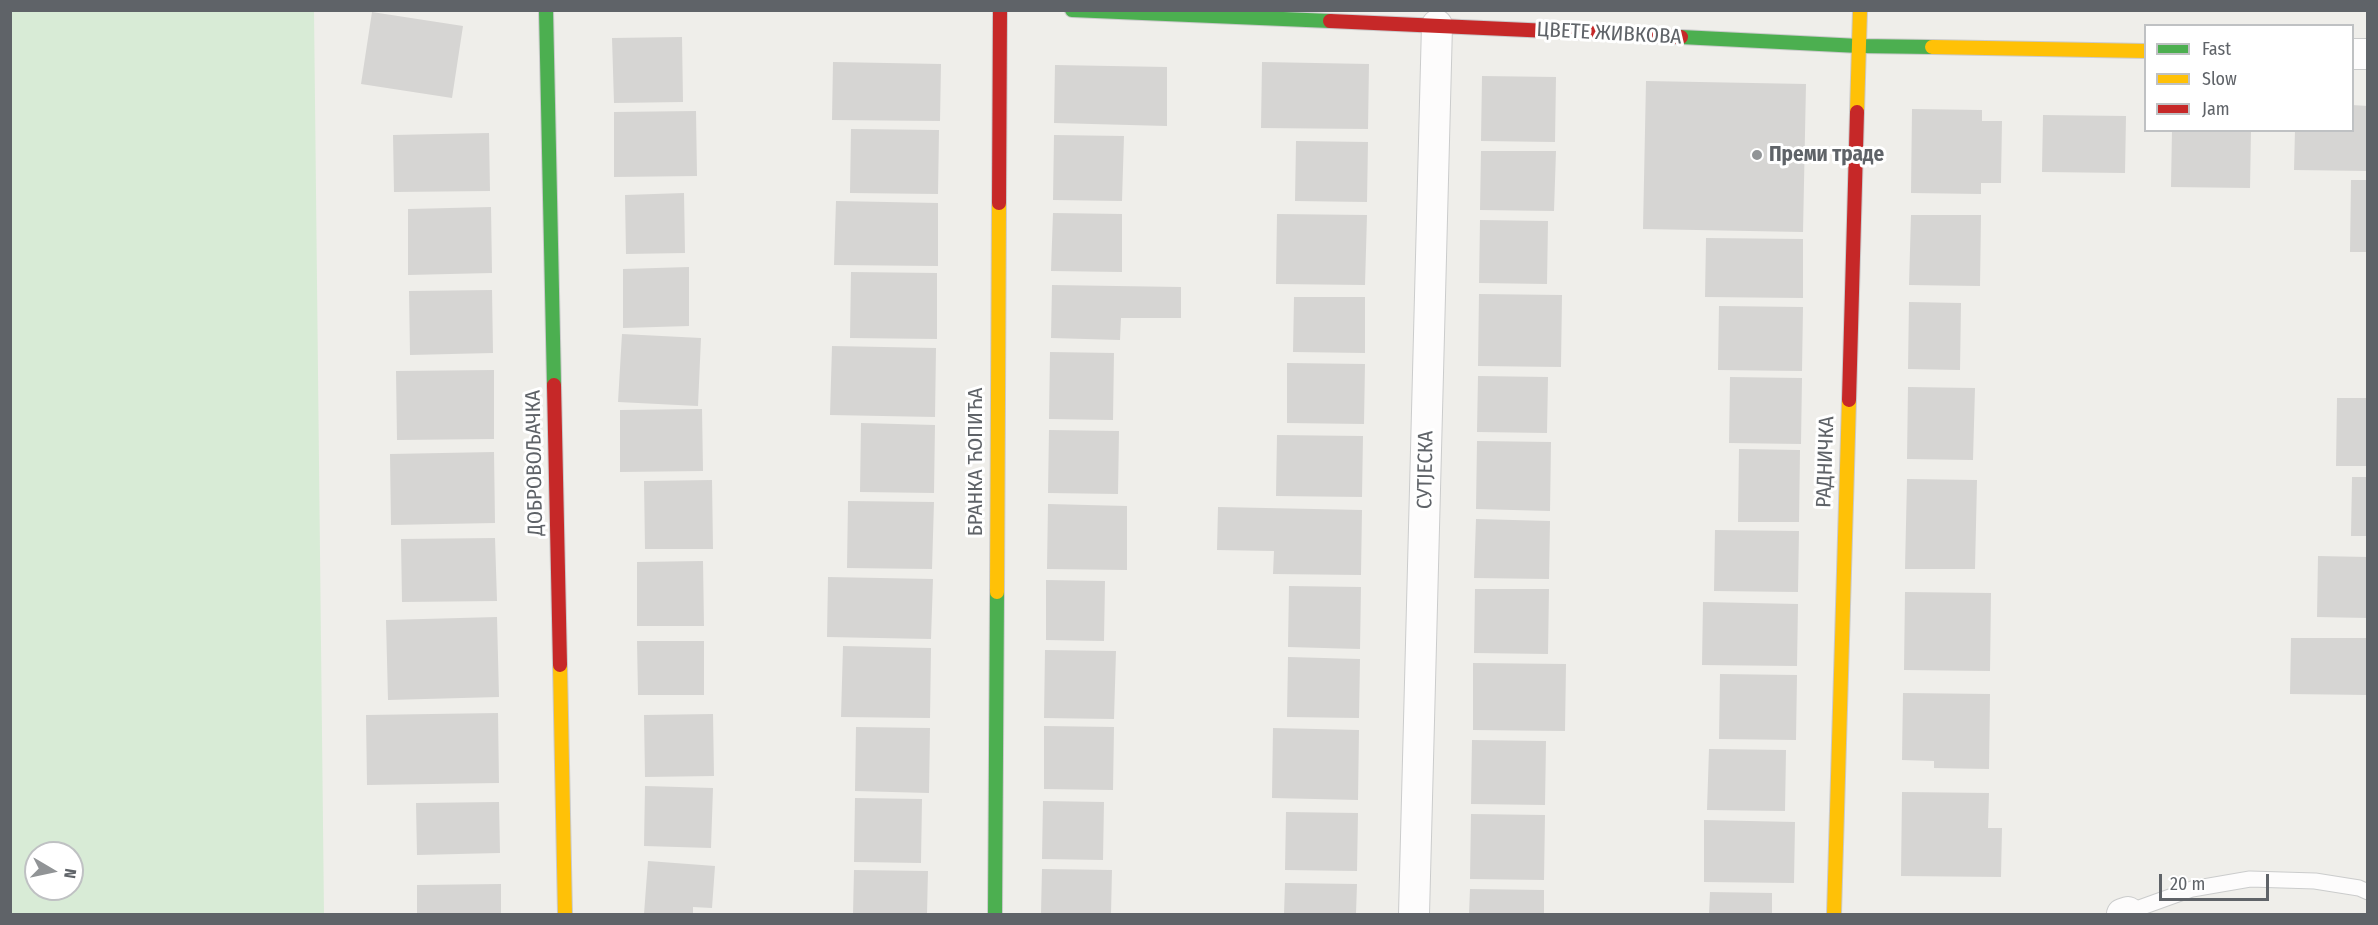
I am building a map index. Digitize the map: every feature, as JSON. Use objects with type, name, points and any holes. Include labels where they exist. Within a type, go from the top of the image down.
[{"type":"street","name":"ДОБРОВОЉАЧКА","points":[[546,10],[565,915]]},
{"type":"street","name":"БРАНКА ЋОПИЋА","points":[[995,915],[1000,10]]},
{"type":"street","name":"ЦВЕТЕ ЖИВКОВА","points":[[1072,10],[1859,46],[2144,51]]},
{"type":"street","name":"РАДНИЧКА","points":[[1834,915],[1860,10]]},
{"type":"street","name":"СУТЈЕСКА","points":[[1414,915],[1437,25]]},
{"type":"lane","points":[[2125,913],[2192,889],[2250,879],[2314,881],[2359,888],[2367,892]]},
{"type":"green space","points":[[10,11],[314,11],[324,914],[11,914]]},
{"type":"building","points":[[372,12],[463,26],[452,98],[361,84]]},
{"type":"building","points":[[682,37],[683,102],[614,103],[612,38]]},
{"type":"building","points":[[833,62],[941,64],[940,121],[832,120]]},
{"type":"building","points":[[1262,62],[1369,64],[1368,129],[1261,128]]},
{"type":"building","points":[[1055,65],[1167,67],[1167,126],[1054,123]]},
{"type":"building","points":[[1482,76],[1556,77],[1555,142],[1481,141]]},
{"type":"building","points":[[1646,81],[1806,84],[1803,232],[1643,229]]},
{"type":"building","points":[[2354,105],[2368,106],[2368,171],[2294,170],[2295,132],[2354,132]]},
{"type":"building","points":[[1912,109],[1982,110],[1982,121],[2002,121],[2001,183],[1981,183],[1981,194],[1911,193]]},
{"type":"building","points":[[696,111],[697,176],[614,177],[614,112]]},
{"type":"building","points":[[2043,115],[2126,116],[2125,173],[2042,172]]},
{"type":"building","points":[[851,129],[939,130],[938,194],[850,193]]},
{"type":"building","points":[[2172,132],[2251,132],[2250,188],[2171,187]]},
{"type":"building","points":[[489,133],[490,191],[394,192],[393,135]]},
{"type":"building","points":[[1054,135],[1124,136],[1122,201],[1053,200]]},
{"type":"building","points":[[1296,141],[1368,142],[1367,202],[1295,201]]},
{"type":"building","points":[[1481,151],[1556,151],[1554,211],[1480,210]]},
{"type":"building","points":[[2351,180],[2368,180],[2368,252],[2350,252]]},
{"type":"building","points":[[684,193],[685,253],[626,254],[625,195]]},
{"type":"building","points":[[836,201],[938,203],[938,266],[834,265]]},
{"type":"building","points":[[491,207],[492,273],[408,275],[408,209]]},
{"type":"building","points":[[1053,213],[1122,214],[1122,272],[1051,271]]},
{"type":"building","points":[[1277,214],[1367,215],[1365,285],[1276,284]]},
{"type":"building","points":[[1911,215],[1981,215],[1980,286],[1909,285]]},
{"type":"building","points":[[1480,220],[1548,221],[1547,284],[1479,283]]},
{"type":"building","points":[[1706,238],[1803,239],[1803,298],[1705,297]]},
{"type":"building","points":[[689,267],[689,326],[623,328],[623,269]]},
{"type":"building","points":[[851,272],[937,273],[937,339],[850,338]]},
{"type":"building","points":[[1052,285],[1181,287],[1181,318],[1121,318],[1120,340],[1051,338]]},
{"type":"building","points":[[492,290],[493,353],[410,355],[409,291]]},
{"type":"building","points":[[1479,294],[1562,295],[1561,367],[1478,366]]},
{"type":"building","points":[[1294,297],[1365,297],[1365,353],[1293,352]]},
{"type":"building","points":[[1909,302],[1961,303],[1960,370],[1908,369]]},
{"type":"building","points":[[1719,306],[1803,307],[1802,371],[1718,370]]},
{"type":"building","points":[[622,334],[701,338],[698,406],[618,402]]},
{"type":"building","points":[[832,346],[936,348],[935,417],[830,415]]},
{"type":"building","points":[[1050,352],[1114,353],[1113,420],[1049,419]]},
{"type":"building","points":[[1287,363],[1365,364],[1364,424],[1287,423]]},
{"type":"building","points":[[494,370],[494,439],[397,440],[396,371]]},
{"type":"building","points":[[1478,376],[1548,377],[1547,433],[1477,432]]},
{"type":"building","points":[[1730,377],[1802,378],[1801,444],[1729,443]]},
{"type":"building","points":[[1908,387],[1975,388],[1973,460],[1907,459]]},
{"type":"building","points":[[2337,398],[2368,398],[2368,466],[2336,466]]},
{"type":"building","points":[[702,409],[703,471],[620,472],[620,410]]},
{"type":"building","points":[[861,423],[935,425],[934,493],[860,492]]},
{"type":"building","points":[[1049,430],[1119,431],[1118,494],[1048,493]]},
{"type":"building","points":[[1277,435],[1363,436],[1362,497],[1276,496]]},
{"type":"building","points":[[1477,441],[1551,442],[1550,511],[1476,509]]},
{"type":"building","points":[[1739,449],[1800,450],[1799,522],[1738,522]]},
{"type":"building","points":[[494,452],[495,523],[391,525],[390,454]]},
{"type":"building","points":[[2352,477],[2368,477],[2368,536],[2351,536]]},
{"type":"building","points":[[1907,479],[1977,480],[1975,569],[1905,569]]},
{"type":"building","points":[[712,480],[713,549],[645,549],[644,481]]},
{"type":"building","points":[[848,501],[934,502],[932,569],[847,568]]},
{"type":"building","points":[[1048,504],[1127,506],[1127,570],[1047,569]]},
{"type":"building","points":[[1218,507],[1362,510],[1361,575],[1273,574],[1274,551],[1217,550]]},
{"type":"building","points":[[1476,519],[1550,521],[1549,579],[1474,578]]},
{"type":"building","points":[[1715,530],[1799,531],[1798,592],[1714,591]]},
{"type":"building","points":[[495,538],[497,601],[402,602],[401,539]]},
{"type":"building","points":[[2318,556],[2368,557],[2368,618],[2317,617]]},
{"type":"building","points":[[703,561],[704,626],[637,626],[637,562]]},
{"type":"building","points":[[828,577],[933,579],[931,639],[827,637]]},
{"type":"building","points":[[1046,580],[1105,581],[1104,641],[1046,640]]},
{"type":"building","points":[[1289,586],[1361,587],[1360,649],[1288,647]]},
{"type":"building","points":[[1475,589],[1549,589],[1548,654],[1474,653]]},
{"type":"building","points":[[1905,592],[1991,593],[1990,671],[1904,670]]},
{"type":"building","points":[[1703,602],[1798,604],[1797,666],[1702,665]]},
{"type":"building","points":[[497,617],[499,697],[388,700],[386,620]]},
{"type":"building","points":[[2291,638],[2368,638],[2368,695],[2290,694]]},
{"type":"building","points":[[637,641],[704,641],[704,695],[638,695]]},
{"type":"building","points":[[843,646],[931,648],[930,718],[841,717]]},
{"type":"building","points":[[1045,650],[1116,651],[1114,719],[1044,718]]},
{"type":"building","points":[[1288,657],[1360,659],[1359,718],[1287,717]]},
{"type":"building","points":[[1473,663],[1566,664],[1565,731],[1473,730]]},
{"type":"building","points":[[1720,674],[1797,675],[1796,740],[1719,739]]},
{"type":"building","points":[[1903,693],[1990,694],[1989,769],[1934,768],[1934,761],[1902,760]]},
{"type":"building","points":[[498,713],[499,783],[367,785],[366,715]]},
{"type":"building","points":[[713,714],[714,776],[645,777],[644,715]]},
{"type":"building","points":[[1044,726],[1114,727],[1113,790],[1044,789]]},
{"type":"building","points":[[856,727],[930,728],[929,793],[855,791]]},
{"type":"building","points":[[1273,728],[1359,730],[1358,800],[1272,798]]},
{"type":"building","points":[[1472,740],[1546,741],[1545,805],[1471,804]]},
{"type":"building","points":[[1709,749],[1786,750],[1785,811],[1707,810]]},
{"type":"building","points":[[645,786],[713,788],[711,848],[644,846]]},
{"type":"building","points":[[1902,792],[1989,793],[1988,828],[2002,828],[2001,877],[1901,876]]},
{"type":"building","points":[[855,798],[922,799],[921,863],[854,862]]},
{"type":"building","points":[[1043,801],[1104,802],[1103,860],[1042,859]]},
{"type":"building","points":[[499,802],[500,853],[417,855],[416,803]]},
{"type":"building","points":[[1286,812],[1358,813],[1357,871],[1285,870]]},
{"type":"building","points":[[1471,814],[1545,815],[1544,880],[1470,879]]},
{"type":"building","points":[[1704,820],[1795,822],[1794,883],[1704,882]]},
{"type":"building","points":[[648,861],[715,866],[712,908],[693,907],[693,914],[644,914]]},
{"type":"building","points":[[1042,869],[1112,870],[1111,914],[1041,914]]},
{"type":"building","points":[[854,870],[928,871],[927,914],[853,914]]},
{"type":"building","points":[[1285,883],[1357,884],[1356,914],[1284,914]]},
{"type":"building","points":[[501,884],[501,914],[417,914],[417,885]]},
{"type":"building","points":[[1470,889],[1544,890],[1544,914],[1469,914]]},
{"type":"building","points":[[1710,892],[1772,893],[1772,914],[1709,914]]},
{"type":"traffic: fast","points":[[546,10],[554,385]]},
{"type":"traffic: fast","points":[[1072,10],[1330,21]]},
{"type":"traffic: fast","points":[[1681,37],[1859,46],[1932,47]]},
{"type":"traffic: fast","points":[[995,914],[997,592]]},
{"type":"traffic: slow","points":[[1857,112],[1860,10]]},
{"type":"traffic: slow","points":[[1932,47],[2144,51]]},
{"type":"traffic: slow","points":[[997,592],[999,203]]},
{"type":"traffic: slow","points":[[1834,914],[1849,400]]},
{"type":"traffic: slow","points":[[560,665],[565,914]]},
{"type":"traffic: jam","points":[[999,203],[1000,10]]},
{"type":"traffic: jam","points":[[1330,21],[1681,37]]},
{"type":"traffic: jam","points":[[1849,400],[1857,112]]},
{"type":"traffic: jam","points":[[554,385],[560,665]]},
{"type":"place","name":"Преми траде","points":[[1757,155]]}]
